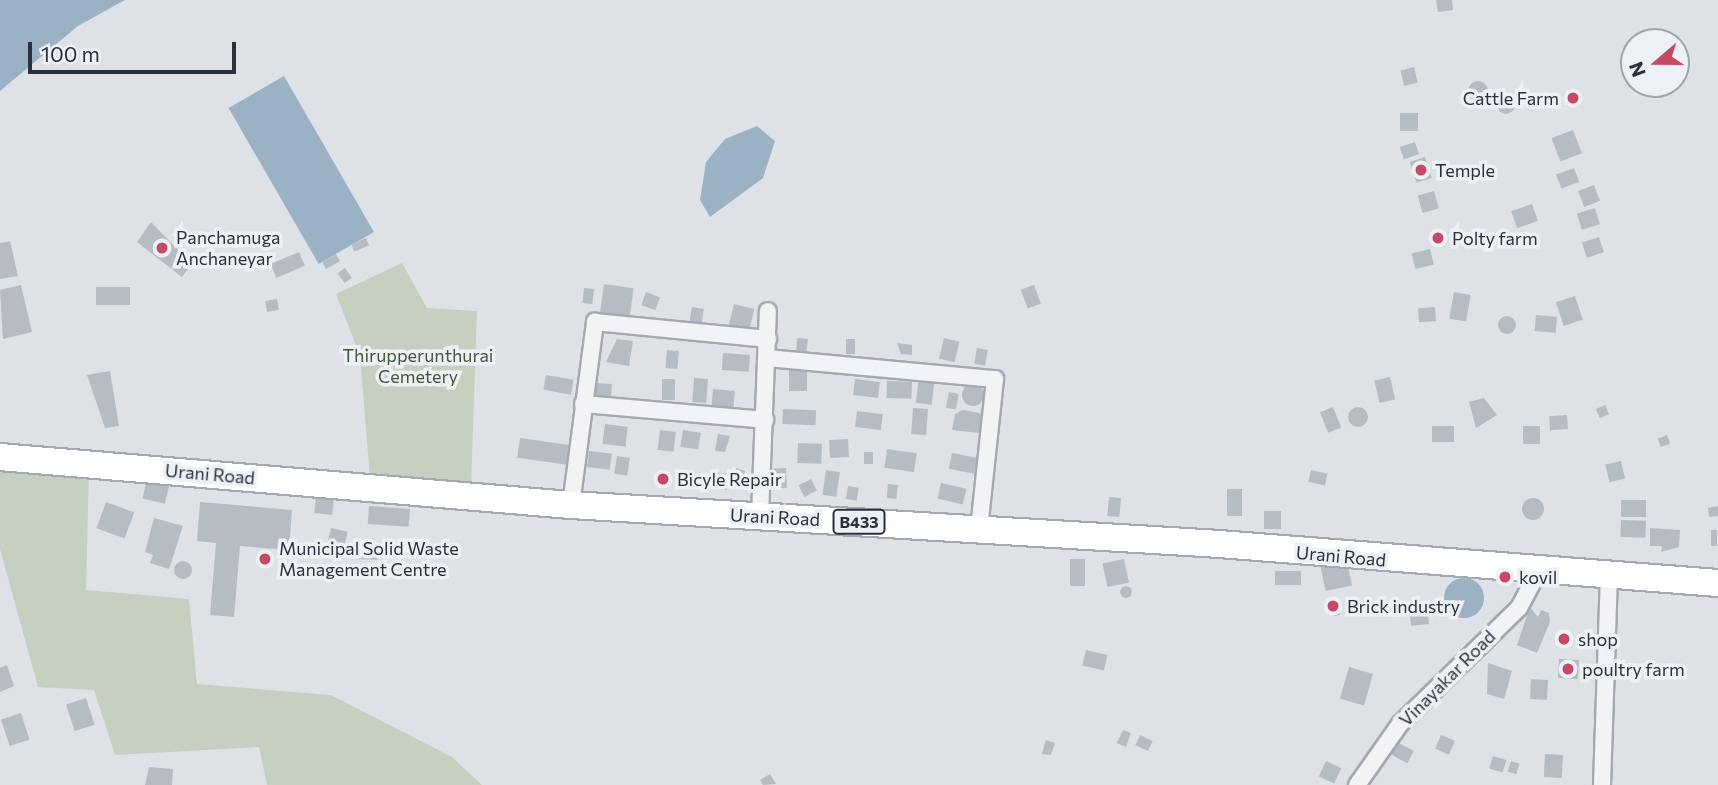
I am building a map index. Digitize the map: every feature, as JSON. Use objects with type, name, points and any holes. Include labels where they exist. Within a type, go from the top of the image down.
[{"type":"main road","name":"Urani Road","points":[[0,457],[571,505],[979,528],[1609,578],[1718,583]]},
{"type":"street","points":[[760,516],[768,311]]},
{"type":"street","points":[[571,505],[595,322],[768,340]]},
{"type":"street","points":[[767,358],[995,379],[979,528]]},
{"type":"street","points":[[583,404],[765,420]]},
{"type":"street","name":"Vinayakar Road","points":[[1357,785],[1400,724],[1519,608],[1538,572]]},
{"type":"street","points":[[1602,785],[1609,578]]},
{"type":"green space","name":"Thirupperunthurai Cemetery","points":[[402,263],[427,308],[477,311],[471,488],[370,478],[360,356],[336,294]]},
{"type":"green space","points":[[0,467],[89,471],[86,590],[189,599],[197,684],[331,695],[452,757],[482,785],[267,785],[259,747],[115,755],[94,690],[38,687],[0,549]]},
{"type":"water","points":[[0,0],[125,0],[78,26],[0,91]]},
{"type":"water","points":[[284,76],[374,232],[319,264],[229,108]]},
{"type":"water","points":[[757,126],[775,141],[763,178],[710,217],[700,200],[706,162],[725,139]]},
{"type":"water","points":[[1464,578],[1478,584],[1484,598],[1478,612],[1464,618],[1450,612],[1444,598],[1450,584]]},
{"type":"building","points":[[1436,0],[1452,0],[1453,10],[1438,12]]},
{"type":"building","points":[[1414,67],[1418,83],[1404,86],[1400,70]]},
{"type":"building","points":[[1474,81],[1482,81],[1488,91],[1482,101],[1474,101],[1468,95],[1468,87]]},
{"type":"building","name":"Cattle Farm","points":[[1577,90],[1581,102],[1568,107],[1564,94]]},
{"type":"building","points":[[1506,96],[1512,99],[1515,105],[1512,111],[1506,114],[1500,111],[1497,105],[1500,99]]},
{"type":"building","points":[[1400,113],[1418,113],[1418,131],[1400,131]]},
{"type":"building","points":[[1573,130],[1582,153],[1560,162],[1552,138]]},
{"type":"building","points":[[1415,142],[1419,154],[1404,159],[1400,147]]},
{"type":"building","name":"Temple","points":[[1425,157],[1432,178],[1417,183],[1410,162]]},
{"type":"building","points":[[1574,168],[1579,182],[1561,189],[1556,174]]},
{"type":"building","points":[[1594,185],[1600,201],[1584,207],[1578,191]]},
{"type":"building","points":[[1434,191],[1439,208],[1423,213],[1418,196]]},
{"type":"building","points":[[1532,204],[1538,221],[1517,228],[1511,211]]},
{"type":"building","points":[[1595,208],[1600,224],[1582,230],[1577,214]]},
{"type":"building","name":"Panchamuga Anchaneyar","points":[[151,222],[192,264],[182,277],[137,242]]},
{"type":"building","name":"Polty farm","points":[[1432,234],[1445,234],[1445,243],[1432,243]]},
{"type":"building","points":[[1599,237],[1604,252],[1587,258],[1582,243]]},
{"type":"building","points":[[366,238],[369,245],[354,252],[351,244]]},
{"type":"building","points":[[10,241],[18,276],[0,279],[0,243]]},
{"type":"building","points":[[1430,249],[1434,265],[1415,269],[1412,254]]},
{"type":"building","points":[[299,252],[305,266],[276,278],[270,264]]},
{"type":"building","points":[[336,254],[340,261],[326,269],[322,262]]},
{"type":"building","points":[[345,268],[352,278],[345,283],[338,273]]},
{"type":"building","points":[[604,284],[634,288],[630,317],[600,313]]},
{"type":"building","points":[[21,285],[32,332],[3,339],[0,290]]},
{"type":"building","points":[[1034,285],[1041,304],[1028,309],[1021,290]]},
{"type":"building","points":[[96,287],[130,287],[130,305],[96,305]]},
{"type":"building","points":[[584,288],[594,289],[592,304],[582,303]]},
{"type":"building","points":[[646,292],[660,297],[655,310],[641,305]]},
{"type":"building","points":[[1454,292],[1471,295],[1466,322],[1449,319]]},
{"type":"building","points":[[1575,296],[1583,320],[1564,326],[1556,302]]},
{"type":"building","points":[[277,299],[279,310],[267,312],[265,301]]},
{"type":"building","points":[[734,304],[754,309],[749,331],[728,326]]},
{"type":"building","points":[[692,307],[704,309],[702,323],[690,321]]},
{"type":"building","points":[[1435,307],[1436,321],[1419,322],[1418,308]]},
{"type":"building","points":[[1536,315],[1557,317],[1556,333],[1535,331]]},
{"type":"building","points":[[1503,316],[1511,316],[1516,325],[1514,332],[1503,334],[1498,329],[1498,321]]},
{"type":"building","points":[[797,338],[808,339],[806,355],[796,355]]},
{"type":"building","points":[[944,338],[960,342],[954,362],[939,358]]},
{"type":"building","points":[[617,339],[633,341],[629,366],[606,362]]},
{"type":"building","points":[[846,339],[855,339],[855,354],[846,354]]},
{"type":"building","points":[[897,343],[912,345],[912,355],[901,354]]},
{"type":"building","points":[[977,348],[988,350],[985,366],[974,364]]},
{"type":"building","points":[[667,350],[679,351],[677,369],[665,368]]},
{"type":"building","points":[[723,353],[750,355],[749,372],[722,370]]},
{"type":"building","points":[[789,367],[807,367],[807,391],[789,391]]},
{"type":"building","points":[[110,371],[119,426],[105,428],[87,375]]},
{"type":"building","points":[[546,375],[574,380],[571,395],[543,390]]},
{"type":"building","points":[[919,376],[935,378],[932,405],[916,403]]},
{"type":"building","points":[[1390,377],[1395,399],[1380,403],[1374,381]]},
{"type":"building","points":[[694,378],[708,379],[706,403],[692,402]]},
{"type":"building","points":[[662,379],[675,379],[675,400],[662,400]]},
{"type":"building","points":[[855,379],[880,382],[878,398],[853,395]]},
{"type":"building","points":[[887,381],[912,382],[911,399],[886,398]]},
{"type":"building","points":[[596,383],[612,384],[611,399],[595,398]]},
{"type":"building","points":[[969,384],[977,384],[984,391],[984,399],[977,406],[969,406],[962,399],[962,391]]},
{"type":"building","points":[[713,389],[735,391],[733,408],[712,406]]},
{"type":"building","points":[[949,392],[959,394],[956,410],[946,408]]},
{"type":"building","points":[[1484,398],[1497,415],[1476,428],[1469,402]]},
{"type":"building","points":[[1605,405],[1609,414],[1600,418],[1596,409]]},
{"type":"building","points":[[1333,407],[1341,427],[1328,433],[1320,412]]},
{"type":"building","points":[[1354,407],[1362,407],[1368,417],[1362,427],[1354,427],[1348,421],[1348,413]]},
{"type":"building","points":[[913,408],[928,409],[926,435],[911,434]]},
{"type":"building","points":[[783,409],[816,410],[815,425],[782,424]]},
{"type":"building","points":[[963,410],[984,414],[980,433],[952,430],[955,414]]},
{"type":"building","points":[[857,411],[883,414],[881,430],[855,427]]},
{"type":"building","points":[[1567,415],[1568,429],[1550,430],[1549,416]]},
{"type":"building","points":[[605,424],[628,427],[625,447],[603,444]]},
{"type":"building","points":[[1432,426],[1454,426],[1454,442],[1432,442]]},
{"type":"building","points":[[1523,426],[1540,426],[1540,444],[1523,444]]},
{"type":"building","points":[[660,430],[676,432],[673,452],[658,450]]},
{"type":"building","points":[[683,430],[701,433],[698,450],[680,447]]},
{"type":"building","points":[[718,434],[730,436],[725,452],[715,451]]},
{"type":"building","points":[[1667,435],[1670,443],[1661,447],[1658,439]]},
{"type":"building","points":[[520,438],[570,445],[567,465],[517,458]]},
{"type":"building","points":[[848,439],[849,457],[830,458],[829,440]]},
{"type":"building","points":[[798,443],[822,444],[821,464],[797,463]]},
{"type":"building","points":[[887,449],[917,453],[914,472],[884,468]]},
{"type":"building","points":[[589,451],[612,454],[610,470],[587,467]]},
{"type":"building","points":[[864,452],[873,452],[873,464],[864,464]]},
{"type":"building","points":[[952,453],[978,458],[974,474],[949,469]]},
{"type":"building","points":[[617,456],[630,458],[627,476],[614,474]]},
{"type":"building","points":[[1621,461],[1625,479],[1609,482],[1605,465]]},
{"type":"building","points":[[733,467],[745,471],[744,486],[732,484]]},
{"type":"building","points":[[786,468],[787,488],[769,489],[768,469]]},
{"type":"building","points":[[826,470],[840,472],[836,497],[823,495]]},
{"type":"building","points":[[1311,470],[1328,474],[1325,486],[1308,482]]},
{"type":"building","points":[[711,472],[731,474],[729,490],[709,488]]},
{"type":"building","name":"Bicyle Repair","points":[[659,473],[669,475],[667,485],[658,484]]},
{"type":"building","points":[[147,479],[169,484],[165,504],[143,498]]},
{"type":"building","points":[[811,479],[817,491],[804,497],[799,485]]},
{"type":"building","points":[[941,483],[966,489],[963,504],[937,499]]},
{"type":"building","points":[[888,484],[898,485],[896,499],[887,498]]},
{"type":"building","points":[[848,486],[859,488],[857,501],[846,499]]},
{"type":"building","points":[[1227,489],[1242,489],[1242,516],[1227,516]]},
{"type":"building","points":[[316,497],[334,499],[332,515],[314,513]]},
{"type":"building","points":[[1109,497],[1121,498],[1119,517],[1107,516]]},
{"type":"building","points":[[1533,498],[1541,501],[1544,509],[1541,517],[1533,520],[1525,517],[1522,509],[1525,501]]},
{"type":"building","points":[[1621,500],[1646,500],[1646,517],[1621,517]]},
{"type":"building","points":[[106,502],[134,512],[125,539],[96,528]]},
{"type":"building","points":[[200,502],[292,510],[289,550],[240,546],[234,617],[210,615],[216,543],[197,541]]},
{"type":"building","points":[[369,506],[410,509],[409,527],[368,524]]},
{"type":"building","points":[[1718,506],[1718,516],[1709,517],[1708,508]]},
{"type":"building","points":[[1264,511],[1281,511],[1281,529],[1264,529]]},
{"type":"building","points":[[154,518],[183,526],[169,569],[150,563],[153,555],[145,552]]},
{"type":"building","points":[[1621,520],[1646,521],[1645,538],[1620,537]]},
{"type":"building","points":[[331,528],[348,532],[343,550],[327,547]]},
{"type":"building","points":[[1650,528],[1680,530],[1679,547],[1661,552],[1662,546],[1650,546]]},
{"type":"building","points":[[1711,530],[1717,530],[1717,546],[1711,546]]},
{"type":"building","points":[[354,544],[378,545],[377,560],[353,559]]},
{"type":"building","points":[[1070,559],[1085,559],[1085,586],[1070,586]]},
{"type":"building","points":[[1124,559],[1129,582],[1107,587],[1102,564]]},
{"type":"building","points":[[179,561],[187,561],[192,570],[190,577],[179,579],[174,574],[174,566]]},
{"type":"building","points":[[1347,562],[1352,585],[1326,591],[1321,568]]},
{"type":"building","points":[[1275,571],[1301,571],[1301,585],[1275,585]]},
{"type":"building","points":[[1126,586],[1132,592],[1126,598],[1120,592]]},
{"type":"building","name":"Brick industry","points":[[1336,598],[1340,615],[1334,616],[1326,600]]},
{"type":"building","points":[[1530,607],[1538,617],[1541,610],[1549,613],[1550,622],[1537,653],[1517,645]]},
{"type":"building","points":[[1428,614],[1429,624],[1411,626],[1410,616]]},
{"type":"building","name":"shop","points":[[1561,633],[1569,636],[1566,645],[1558,641]]},
{"type":"building","points":[[1086,650],[1107,655],[1104,671],[1082,666]]},
{"type":"building","name":"poultry farm","points":[[1559,659],[1579,660],[1578,679],[1558,678]]},
{"type":"building","points":[[1488,663],[1512,671],[1504,699],[1487,694]]},
{"type":"building","points":[[7,665],[14,686],[0,692],[0,668]]},
{"type":"building","points":[[1349,667],[1373,674],[1364,706],[1340,699]]},
{"type":"building","name":"poultry farm","points":[[1531,679],[1548,680],[1547,700],[1530,699]]},
{"type":"building","points":[[86,698],[95,725],[75,731],[66,704]]},
{"type":"building","points":[[21,713],[30,740],[10,746],[1,719]]},
{"type":"building","points":[[1123,730],[1131,733],[1126,747],[1117,743]]},
{"type":"building","points":[[1140,735],[1153,741],[1148,751],[1135,745]]},
{"type":"building","points":[[1441,735],[1455,741],[1449,755],[1435,749]]},
{"type":"building","points":[[1046,740],[1055,743],[1051,755],[1042,754]]},
{"type":"building","points":[[1397,742],[1414,751],[1407,763],[1390,754]]},
{"type":"building","points":[[1545,754],[1563,755],[1562,778],[1544,777]]},
{"type":"building","points":[[1493,756],[1506,760],[1503,773],[1489,768]]},
{"type":"building","points":[[1326,761],[1341,768],[1334,784],[1319,776]]},
{"type":"building","points":[[1511,761],[1520,764],[1516,774],[1508,771]]},
{"type":"building","points":[[149,767],[173,769],[172,785],[145,785]]},
{"type":"building","points":[[770,774],[776,784],[763,785],[760,780]]},
{"type":"place","name":"Cattle Farm","points":[[1573,98]]},
{"type":"place","name":"Temple","points":[[1421,170]]},
{"type":"place","name":"Polty farm","points":[[1438,238]]},
{"type":"place","name":"Panchamuga Anchaneyar","points":[[162,248]]},
{"type":"place","name":"Bicyle Repair","points":[[663,479]]},
{"type":"place","name":"Municipal Solid Waste Management Centre","points":[[265,559]]},
{"type":"place","name":"kovil","points":[[1505,577]]},
{"type":"place","name":"Brick industry","points":[[1333,606]]},
{"type":"place","name":"shop","points":[[1564,639]]},
{"type":"place","name":"poultry farm","points":[[1568,669]]}]
